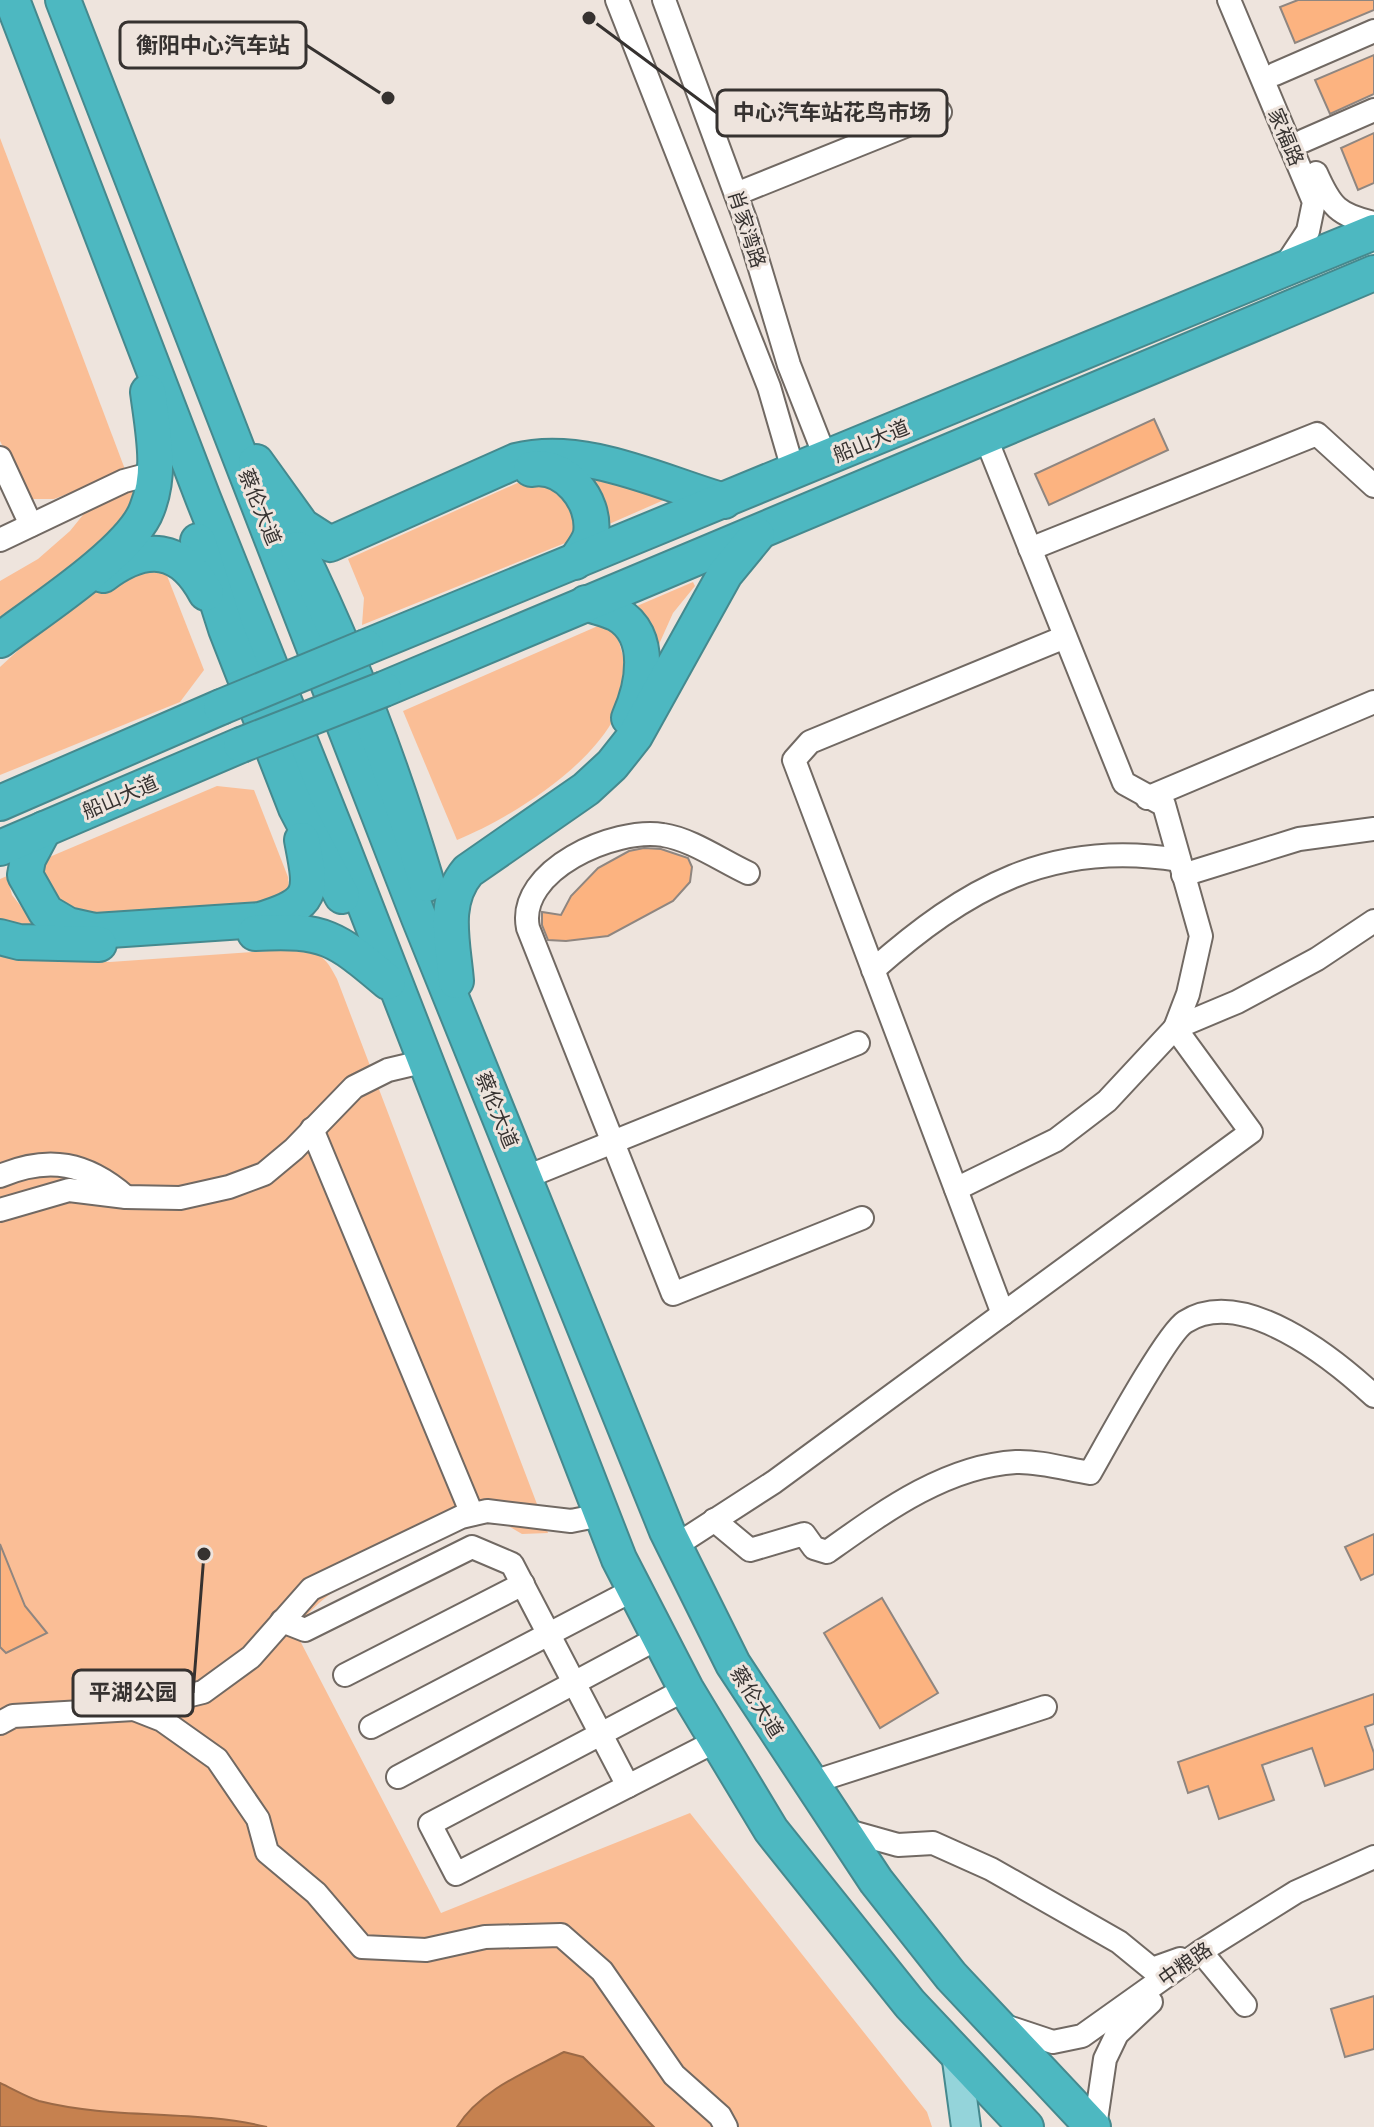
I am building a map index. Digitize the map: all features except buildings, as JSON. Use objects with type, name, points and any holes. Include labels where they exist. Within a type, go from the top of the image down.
[{"type":"highway","points":[[12,0],[601,1515],[635,1589],[686,1689],[771,1830],[910,2004],[1026,2127]]},
{"type":"highway","name":"蔡伦大道","points":[[63,0],[483,1076],[675,1546],[733,1664],[840,1828],[909,1925],[994,2022],[1094,2127]]},
{"type":"highway","name":"船山大道","points":[[5,796],[221,707],[353,645],[575,562],[1374,232]]},
{"type":"highway","points":[[107,247],[226,629],[296,808],[421,1049]]},
{"type":"highway","name":"船山大道","points":[[0,848],[1374,273]]},
{"type":"highway","points":[[195,344],[353,645]]},
{"type":"highway","points":[[0,640],[128,537],[147,510],[156,451],[146,372]]},
{"type":"highway","points":[[249,451],[302,526],[330,544],[516,461],[542,454],[583,459],[724,501]]},
{"type":"highway","points":[[483,1076],[329,565],[335,556],[532,468],[548,466],[561,472],[579,492],[588,510],[591,535],[575,562]]},
{"type":"highway","points":[[456,981],[450,903],[456,885],[468,871],[586,789],[612,765],[635,736],[725,574],[762,530]]},
{"type":"highway","points":[[0,658],[113,568],[149,553],[174,556],[193,569],[226,629]]},
{"type":"highway","points":[[398,787],[436,852],[449,858],[498,836],[575,782],[606,750],[630,716],[640,689],[643,663],[633,628],[617,614],[586,603]]},
{"type":"highway","points":[[44,829],[28,859],[25,875],[46,912],[68,925],[95,931],[260,920],[285,913],[302,901],[310,886],[296,808]]},
{"type":"highway","points":[[0,937],[19,942],[86,944],[294,931],[323,935],[348,949],[388,982]]},
{"type":"main road","points":[[956,2053],[966,2127]]},
{"type":"street","points":[[617,0],[769,387],[794,473]]},
{"type":"street","name":"肖家湾路","points":[[664,0],[736,194],[789,365],[826,459]]},
{"type":"street","name":"家福路","points":[[1241,0],[1326,196],[1344,216],[1374,223]]},
{"type":"street","name":"家福路","points":[[1241,0],[1314,202],[1308,231],[1282,271]]},
{"type":"street","points":[[1275,74],[1374,31]]},
{"type":"street","points":[[1303,141],[1374,110]]},
{"type":"street","points":[[736,194],[940,112]]},
{"type":"street","points":[[1030,549],[1317,434],[1374,486]]},
{"type":"street","points":[[985,436],[1124,783],[1164,805],[1201,936],[1188,994],[1175,1028]]},
{"type":"street","points":[[0,458],[31,525]]},
{"type":"street","points":[[0,540],[124,481],[154,473]]},
{"type":"street","points":[[1003,1314],[794,760],[810,742],[1065,637]]},
{"type":"street","points":[[1147,798],[1374,702]]},
{"type":"street","points":[[873,970],[953,906],[1001,880],[1050,862],[1133,852],[1181,867],[1299,839],[1374,829]]},
{"type":"street","points":[[748,873],[668,835],[638,832],[597,844],[548,875],[529,897],[525,913],[528,928],[673,1294],[862,1218]]},
{"type":"street","points":[[956,1189],[1056,1140],[1107,1101],[1175,1028],[1277,980],[1374,921]]},
{"type":"street","points":[[675,1546],[774,1482],[1251,1132],[1175,1028]]},
{"type":"street","points":[[524,1178],[858,1043]]},
{"type":"street","points":[[0,1210],[69,1190],[126,1197],[180,1198],[229,1187],[264,1174],[354,1087],[421,1049]]},
{"type":"street","points":[[312,1129],[472,1514]]},
{"type":"street","points":[[0,1176],[64,1163],[103,1177],[126,1197]]},
{"type":"street","points":[[714,1520],[750,1550],[804,1534],[814,1548],[827,1552],[903,1498],[979,1469],[1017,1462],[1090,1473],[1176,1330],[1202,1315],[1261,1319],[1335,1360],[1374,1396]]},
{"type":"street","points":[[0,1723],[13,1716],[134,1709],[203,1692],[251,1657],[311,1589],[472,1514],[487,1511],[571,1521],[601,1515]]},
{"type":"street","points":[[444,1526],[459,1553]]},
{"type":"street","points":[[282,1621],[305,1630],[472,1547],[512,1564],[628,1786]]},
{"type":"street","points":[[345,1675],[523,1584]]},
{"type":"street","points":[[371,1727],[635,1589]]},
{"type":"street","points":[[398,1777],[660,1637]]},
{"type":"street","points":[[686,1689],[430,1824],[456,1874],[716,1741]]},
{"type":"street","points":[[810,1783],[1045,1707]]},
{"type":"street","points":[[134,1709],[162,1720],[217,1759],[258,1819],[267,1852],[316,1893],[362,1947],[426,1950],[485,1937],[561,1935],[602,1971],[674,2075],[720,2116],[726,2127]]},
{"type":"street","points":[[840,1828],[898,1845],[933,1843],[991,1869],[1119,1942],[1152,1969],[1204,1956],[1245,2005]]},
{"type":"street","name":"中粮路","points":[[994,2022],[1053,2042],[1082,2036],[1296,1892],[1374,1857]]},
{"type":"street","name":"中粮路","points":[[1094,2127],[1105,2059],[1117,2034],[1156,1997],[1204,1956],[1301,1899],[1374,1866]]},
{"type":"shaded area","points":[[0,138],[126,472],[54,499],[33,499],[27,494],[0,441]]},
{"type":"shaded area","points":[[589,473],[673,496],[600,528],[587,479]]},
{"type":"shaded area","points":[[524,480],[548,480],[576,513],[575,539],[362,625],[364,598],[348,559]]},
{"type":"shaded area","points":[[131,485],[135,490],[123,528],[0,623],[0,581],[38,559],[70,531],[95,500]]},
{"type":"shaded area","points":[[164,568],[204,670],[180,702],[0,775],[0,667],[38,632],[105,582]]},
{"type":"shaded area","points":[[693,582],[695,586],[673,613],[656,651],[637,606]]},
{"type":"shaded area","points":[[607,622],[616,635],[624,661],[624,690],[614,718],[595,745],[541,793],[457,840],[403,711]]},
{"type":"shaded area","points":[[217,786],[254,790],[288,877],[289,887],[279,902],[106,922],[48,900],[40,861]]},
{"type":"shaded area","points":[[7,876],[12,895],[37,927],[0,928],[0,879]]},
{"type":"shaded area","points":[[303,951],[322,957],[337,979],[548,1533],[522,1534],[498,1520],[486,1519],[355,1577],[311,1611],[295,1631],[441,1913],[690,1813],[927,2112],[932,2127],[0,2127],[0,957],[110,962]]},
{"type":"shaded area","points":[[564,2052],[583,2057],[654,2127],[457,2127],[491,2092]]},
{"type":"shaded area","points":[[0,2083],[34,2099],[67,2107],[210,2118],[267,2127],[0,2127]]},
{"type":"place","name":"中心汽车站花鸟市场","points":[[589,18]]},
{"type":"place","name":"衡阳中心汽车站","points":[[388,98]]},
{"type":"place","name":"平湖公园","points":[[204,1554]]}]
